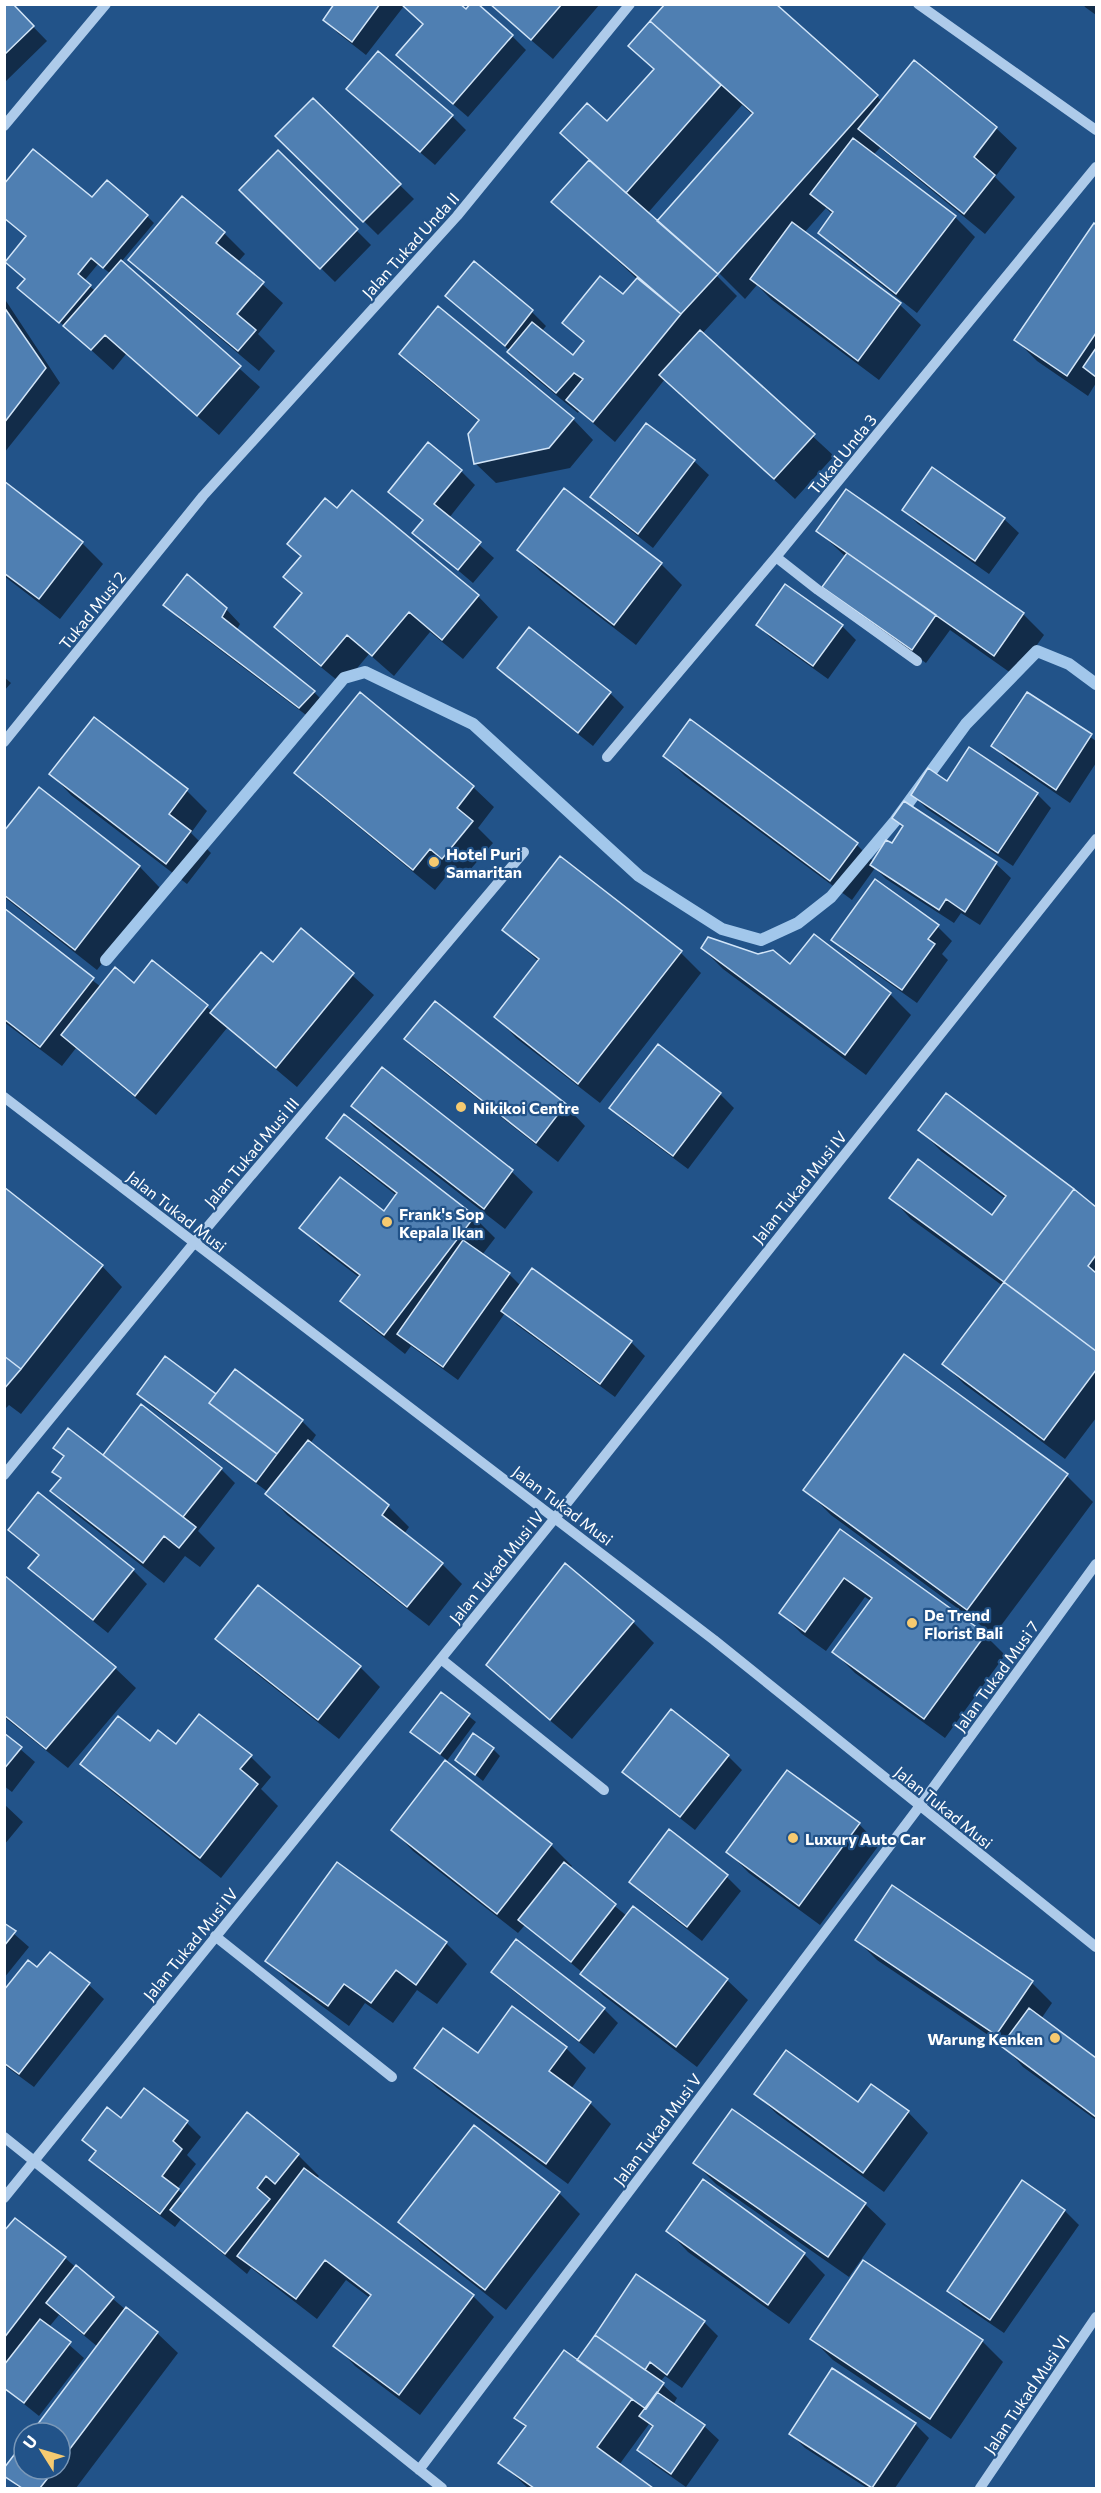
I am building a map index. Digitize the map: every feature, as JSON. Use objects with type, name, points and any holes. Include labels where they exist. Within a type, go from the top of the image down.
[{"type":"street","points":[[4,126],[106,4]]},
{"type":"street","name":"Jalan Tukad Unda II","points":[[203,496],[457,216],[630,4]]},
{"type":"street","points":[[918,4],[1096,130]]},
{"type":"street","name":"Tukad Unda 3","points":[[607,757],[776,557],[1096,167]]},
{"type":"street","name":"Tukad Musi 2","points":[[4,742],[203,496]]},
{"type":"street","points":[[776,557],[917,661]]},
{"type":"street","name":"Jalan Tukad Musi IV","points":[[4,2198],[555,1518],[1096,839]]},
{"type":"street","name":"Jalan Tukad Musi III","points":[[4,1475],[194,1243],[524,852]]},
{"type":"street","name":"Jalan Tukad Musi","points":[[4,1096],[714,1640],[1096,1947]]},
{"type":"street","name":"Jalan Tukad Musi 7","points":[[919,1807],[1096,1564]]},
{"type":"street","points":[[441,1659],[604,1790]]},
{"type":"street","name":"Jalan Tukad Musi V","points":[[419,2470],[919,1807]]},
{"type":"street","points":[[215,1936],[392,2077]]},
{"type":"street","points":[[4,2137],[442,2488]]},
{"type":"street","name":"Jalan Tukad Musi VI","points":[[980,2488],[1096,2317]]},
{"type":"building","points":[[4,4],[13,4],[34,26],[4,55]]},
{"type":"building","points":[[334,4],[380,4],[352,42],[323,20]]},
{"type":"building","points":[[401,4],[460,4],[466,9],[470,4],[478,4],[513,35],[453,104],[396,55],[423,24]]},
{"type":"building","points":[[490,4],[562,4],[531,40]]},
{"type":"building","points":[[665,4],[776,4],[878,95],[718,274],[657,221],[753,113],[650,21]]},
{"type":"building","points":[[650,21],[721,85],[626,193],[560,133],[587,103],[607,121],[654,69],[628,46]]},
{"type":"building","points":[[378,51],[453,115],[420,152],[346,89]]},
{"type":"building","points":[[914,60],[997,127],[974,157],[995,175],[964,214],[858,129]]},
{"type":"building","points":[[313,98],[401,184],[363,222],[275,136]]},
{"type":"building","points":[[853,138],[956,216],[896,294],[818,233],[833,212],[810,194]]},
{"type":"building","points":[[33,149],[92,197],[107,180],[148,215],[103,268],[91,258],[78,274],[91,285],[59,323],[17,288],[25,279],[5,262],[26,236],[4,218],[4,184]]},
{"type":"building","points":[[278,150],[358,229],[320,269],[239,190]]},
{"type":"building","points":[[589,160],[718,274],[681,314],[551,202]]},
{"type":"building","points":[[182,196],[225,232],[216,243],[264,282],[237,314],[256,330],[238,351],[128,260]]},
{"type":"building","points":[[792,222],[901,303],[858,361],[750,279]]},
{"type":"building","points":[[1094,223],[1096,225],[1096,333],[1067,376],[1014,340]]},
{"type":"building","points":[[121,260],[241,366],[197,416],[105,335],[91,350],[63,326]]},
{"type":"building","points":[[474,261],[533,310],[505,346],[445,296]]},
{"type":"building","points":[[600,276],[623,294],[637,278],[681,314],[593,422],[566,400],[583,379],[574,373],[556,393],[507,352],[532,322],[573,355],[584,341],[562,323]]},
{"type":"building","points":[[438,306],[574,418],[549,448],[474,464],[468,434],[479,420],[399,354]]},
{"type":"building","points":[[4,307],[46,368],[4,423]]},
{"type":"building","points":[[700,330],[815,434],[774,479],[659,375]]},
{"type":"building","points":[[1096,348],[1096,377],[1083,367]]},
{"type":"building","points":[[646,423],[695,460],[638,534],[590,497]]},
{"type":"building","points":[[428,442],[462,470],[434,504],[481,542],[458,570],[412,533],[423,520],[388,492]]},
{"type":"building","points":[[932,467],[1005,518],[975,561],[902,510]]},
{"type":"building","points":[[4,481],[83,542],[39,599],[4,573]]},
{"type":"building","points":[[564,488],[662,563],[614,625],[517,550]]},
{"type":"building","points":[[846,489],[1024,613],[994,656],[816,531]]},
{"type":"building","points":[[352,490],[479,595],[442,640],[409,612],[372,656],[347,635],[321,666],[274,627],[302,593],[283,577],[301,556],[287,544],[325,498],[337,508]]},
{"type":"building","points":[[847,553],[936,615],[912,650],[822,587]]},
{"type":"building","points":[[187,574],[227,608],[222,617],[315,691],[299,708],[163,605]]},
{"type":"building","points":[[785,584],[843,625],[813,666],[756,625]]},
{"type":"building","points":[[529,627],[611,692],[578,733],[497,668]]},
{"type":"building","points":[[360,692],[474,786],[457,808],[473,821],[442,859],[430,849],[413,870],[294,773]]},
{"type":"building","points":[[1027,692],[1092,734],[1056,790],[991,746]]},
{"type":"building","points":[[94,717],[188,789],[169,814],[191,831],[166,864],[49,774]]},
{"type":"building","points":[[690,719],[858,843],[830,881],[663,756]]},
{"type":"building","points":[[969,747],[1038,793],[998,853],[911,795],[928,768],[947,781]]},
{"type":"building","points":[[39,787],[140,866],[75,950],[4,895],[4,831]]},
{"type":"building","points":[[904,801],[997,862],[965,912],[946,899],[939,910],[870,865],[886,840],[892,843],[903,826],[892,818]]},
{"type":"building","points":[[560,856],[682,951],[578,1084],[494,1017],[539,959],[502,930]]},
{"type":"building","points":[[875,879],[939,925],[928,939],[935,944],[902,990],[831,940]]},
{"type":"building","points":[[4,908],[94,978],[40,1047],[4,1019]]},
{"type":"building","points":[[301,928],[354,973],[276,1068],[210,1013],[261,952],[273,962]]},
{"type":"building","points":[[814,934],[891,993],[845,1055],[701,948],[708,937],[758,954],[773,950],[790,964]]},
{"type":"building","points":[[152,960],[208,1005],[135,1096],[61,1035],[115,967],[134,983]]},
{"type":"building","points":[[435,1001],[566,1104],[536,1143],[404,1039]]},
{"type":"building","points":[[658,1044],[721,1093],[673,1156],[609,1108]]},
{"type":"building","points":[[382,1067],[513,1170],[484,1209],[351,1106]]},
{"type":"building","points":[[946,1093],[1074,1189],[1004,1282],[889,1198],[918,1159],[992,1215],[1006,1196],[918,1130]]},
{"type":"building","name":"Frank's Sop Kepala Ikan","points":[[344,1114],[475,1216],[384,1335],[340,1301],[360,1275],[299,1228],[340,1177],[384,1211],[397,1193],[326,1138]]},
{"type":"building","points":[[4,1187],[103,1265],[21,1369],[4,1356]]},
{"type":"building","points":[[1074,1189],[1096,1207],[1096,1255],[1088,1266],[1096,1273],[1096,1351],[1004,1282]]},
{"type":"building","points":[[463,1240],[510,1273],[443,1367],[397,1334]]},
{"type":"building","points":[[532,1268],[632,1341],[600,1384],[501,1311]]},
{"type":"building","points":[[1004,1282],[1096,1351],[1096,1370],[1044,1440],[942,1364]]},
{"type":"building","points":[[904,1354],[1068,1474],[967,1610],[803,1490]]},
{"type":"building","points":[[4,1356],[21,1369],[4,1389]]},
{"type":"building","points":[[165,1356],[216,1394],[209,1403],[277,1454],[256,1482],[137,1394]]},
{"type":"building","points":[[235,1369],[303,1420],[277,1454],[209,1403]]},
{"type":"building","points":[[141,1404],[222,1468],[183,1517],[103,1455]]},
{"type":"building","points":[[68,1428],[196,1527],[179,1548],[164,1536],[143,1563],[50,1491],[61,1478],[52,1472],[64,1456],[53,1448]]},
{"type":"building","points":[[308,1440],[389,1505],[382,1515],[443,1563],[407,1607],[265,1494]]},
{"type":"building","points":[[38,1492],[134,1569],[93,1620],[28,1568],[39,1555],[8,1530]]},
{"type":"building","name":"De Trend Florist Bali","points":[[840,1529],[986,1634],[924,1719],[832,1652],[872,1598],[844,1578],[805,1632],[779,1613]]},
{"type":"building","points":[[565,1563],[634,1621],[550,1720],[486,1665]]},
{"type":"building","points":[[4,1575],[116,1667],[46,1749],[4,1715]]},
{"type":"building","points":[[258,1585],[361,1666],[318,1720],[215,1639]]},
{"type":"building","points":[[441,1692],[470,1714],[440,1754],[410,1732]]},
{"type":"building","points":[[671,1709],[729,1755],[680,1817],[622,1772]]},
{"type":"building","points":[[199,1714],[252,1755],[240,1769],[258,1784],[200,1858],[80,1764],[118,1716],[150,1741],[158,1730],[176,1744]]},
{"type":"building","points":[[4,1733],[22,1747],[4,1769]]},
{"type":"building","points":[[473,1733],[494,1748],[475,1775],[455,1760]]},
{"type":"building","points":[[445,1760],[552,1844],[497,1914],[391,1830]]},
{"type":"building","name":"Luxury Auto Car","points":[[787,1770],[860,1823],[799,1906],[726,1852]]},
{"type":"building","points":[[669,1829],[728,1875],[687,1927],[629,1882]]},
{"type":"building","points":[[337,1862],[447,1942],[416,1985],[396,1970],[371,2003],[344,1984],[328,2006],[265,1961]]},
{"type":"building","points":[[564,1862],[616,1904],[571,1962],[518,1920]]},
{"type":"building","points":[[892,1885],[1033,1981],[996,2035],[855,1940]]},
{"type":"building","points":[[633,1906],[728,1979],[676,2047],[580,1974]]},
{"type":"building","points":[[4,1923],[16,1931],[4,1946]]},
{"type":"building","points":[[516,1939],[605,2008],[579,2041],[491,1972]]},
{"type":"building","points":[[50,1952],[90,1983],[19,2074],[4,2063],[4,1990],[28,1960],[37,1967]]},
{"type":"building","points":[[512,2006],[567,2047],[549,2071],[591,2102],[546,2164],[414,2068],[443,2028],[478,2053]]},
{"type":"building","points":[[1029,2008],[1096,2058],[1096,2117],[1001,2046]]},
{"type":"building","points":[[786,2050],[858,2102],[871,2084],[909,2111],[863,2173],[754,2094]]},
{"type":"building","points":[[144,2088],[188,2121],[173,2141],[182,2149],[162,2176],[179,2189],[160,2214],[89,2160],[96,2151],[82,2140],[107,2107],[121,2118]]},
{"type":"building","points":[[732,2109],[866,2203],[828,2257],[693,2163]]},
{"type":"building","points":[[247,2112],[299,2154],[275,2184],[266,2176],[257,2188],[270,2199],[225,2254],[170,2210]]},
{"type":"building","points":[[474,2125],[560,2192],[485,2290],[398,2222]]},
{"type":"building","points":[[304,2168],[474,2295],[399,2395],[333,2346],[371,2295],[325,2260],[296,2299],[237,2256]]},
{"type":"building","points":[[703,2179],[805,2253],[768,2305],[666,2231]]},
{"type":"building","points":[[1022,2180],[1065,2210],[990,2320],[947,2291]]},
{"type":"building","points":[[15,2218],[66,2257],[4,2338],[4,2231]]},
{"type":"building","points":[[863,2260],[983,2340],[930,2419],[810,2339]]},
{"type":"building","points":[[76,2265],[114,2297],[84,2334],[46,2303]]},
{"type":"building","points":[[636,2274],[705,2321],[667,2375],[650,2362],[645,2370],[595,2335]]},
{"type":"building","points":[[126,2307],[158,2332],[72,2446],[72,2421],[40,2421]]},
{"type":"building","points":[[40,2319],[71,2342],[24,2403],[4,2388],[4,2365]]},
{"type":"building","points":[[595,2335],[664,2383],[646,2409],[577,2360]]},
{"type":"building","points":[[564,2350],[632,2399],[597,2447],[653,2488],[534,2488],[498,2463],[526,2426],[514,2418]]},
{"type":"building","points":[[832,2368],[916,2423],[872,2488],[789,2434]]},
{"type":"building","points":[[657,2392],[705,2425],[671,2474],[637,2450],[653,2426],[639,2416]]},
{"type":"building","points":[[12,2458],[12,2481],[46,2481],[40,2488],[22,2488],[4,2476],[4,2468]]},
{"type":"waterway","points":[[106,960],[344,678],[365,672],[473,724],[639,876],[722,929],[761,940],[798,923],[831,897],[895,821],[966,724],[1037,651],[1069,664],[1096,684]]},
{"type":"place","name":"Hotel Puri Samaritan","points":[[434,862]]},
{"type":"place","name":"Nikikoi Centre","points":[[461,1107]]},
{"type":"place","name":"Frank's Sop Kepala Ikan","points":[[387,1222]]},
{"type":"place","name":"De Trend Florist Bali","points":[[912,1623]]},
{"type":"place","name":"Luxury Auto Car","points":[[793,1838]]},
{"type":"place","name":"Warung Kenken","points":[[1055,2038]]}]
